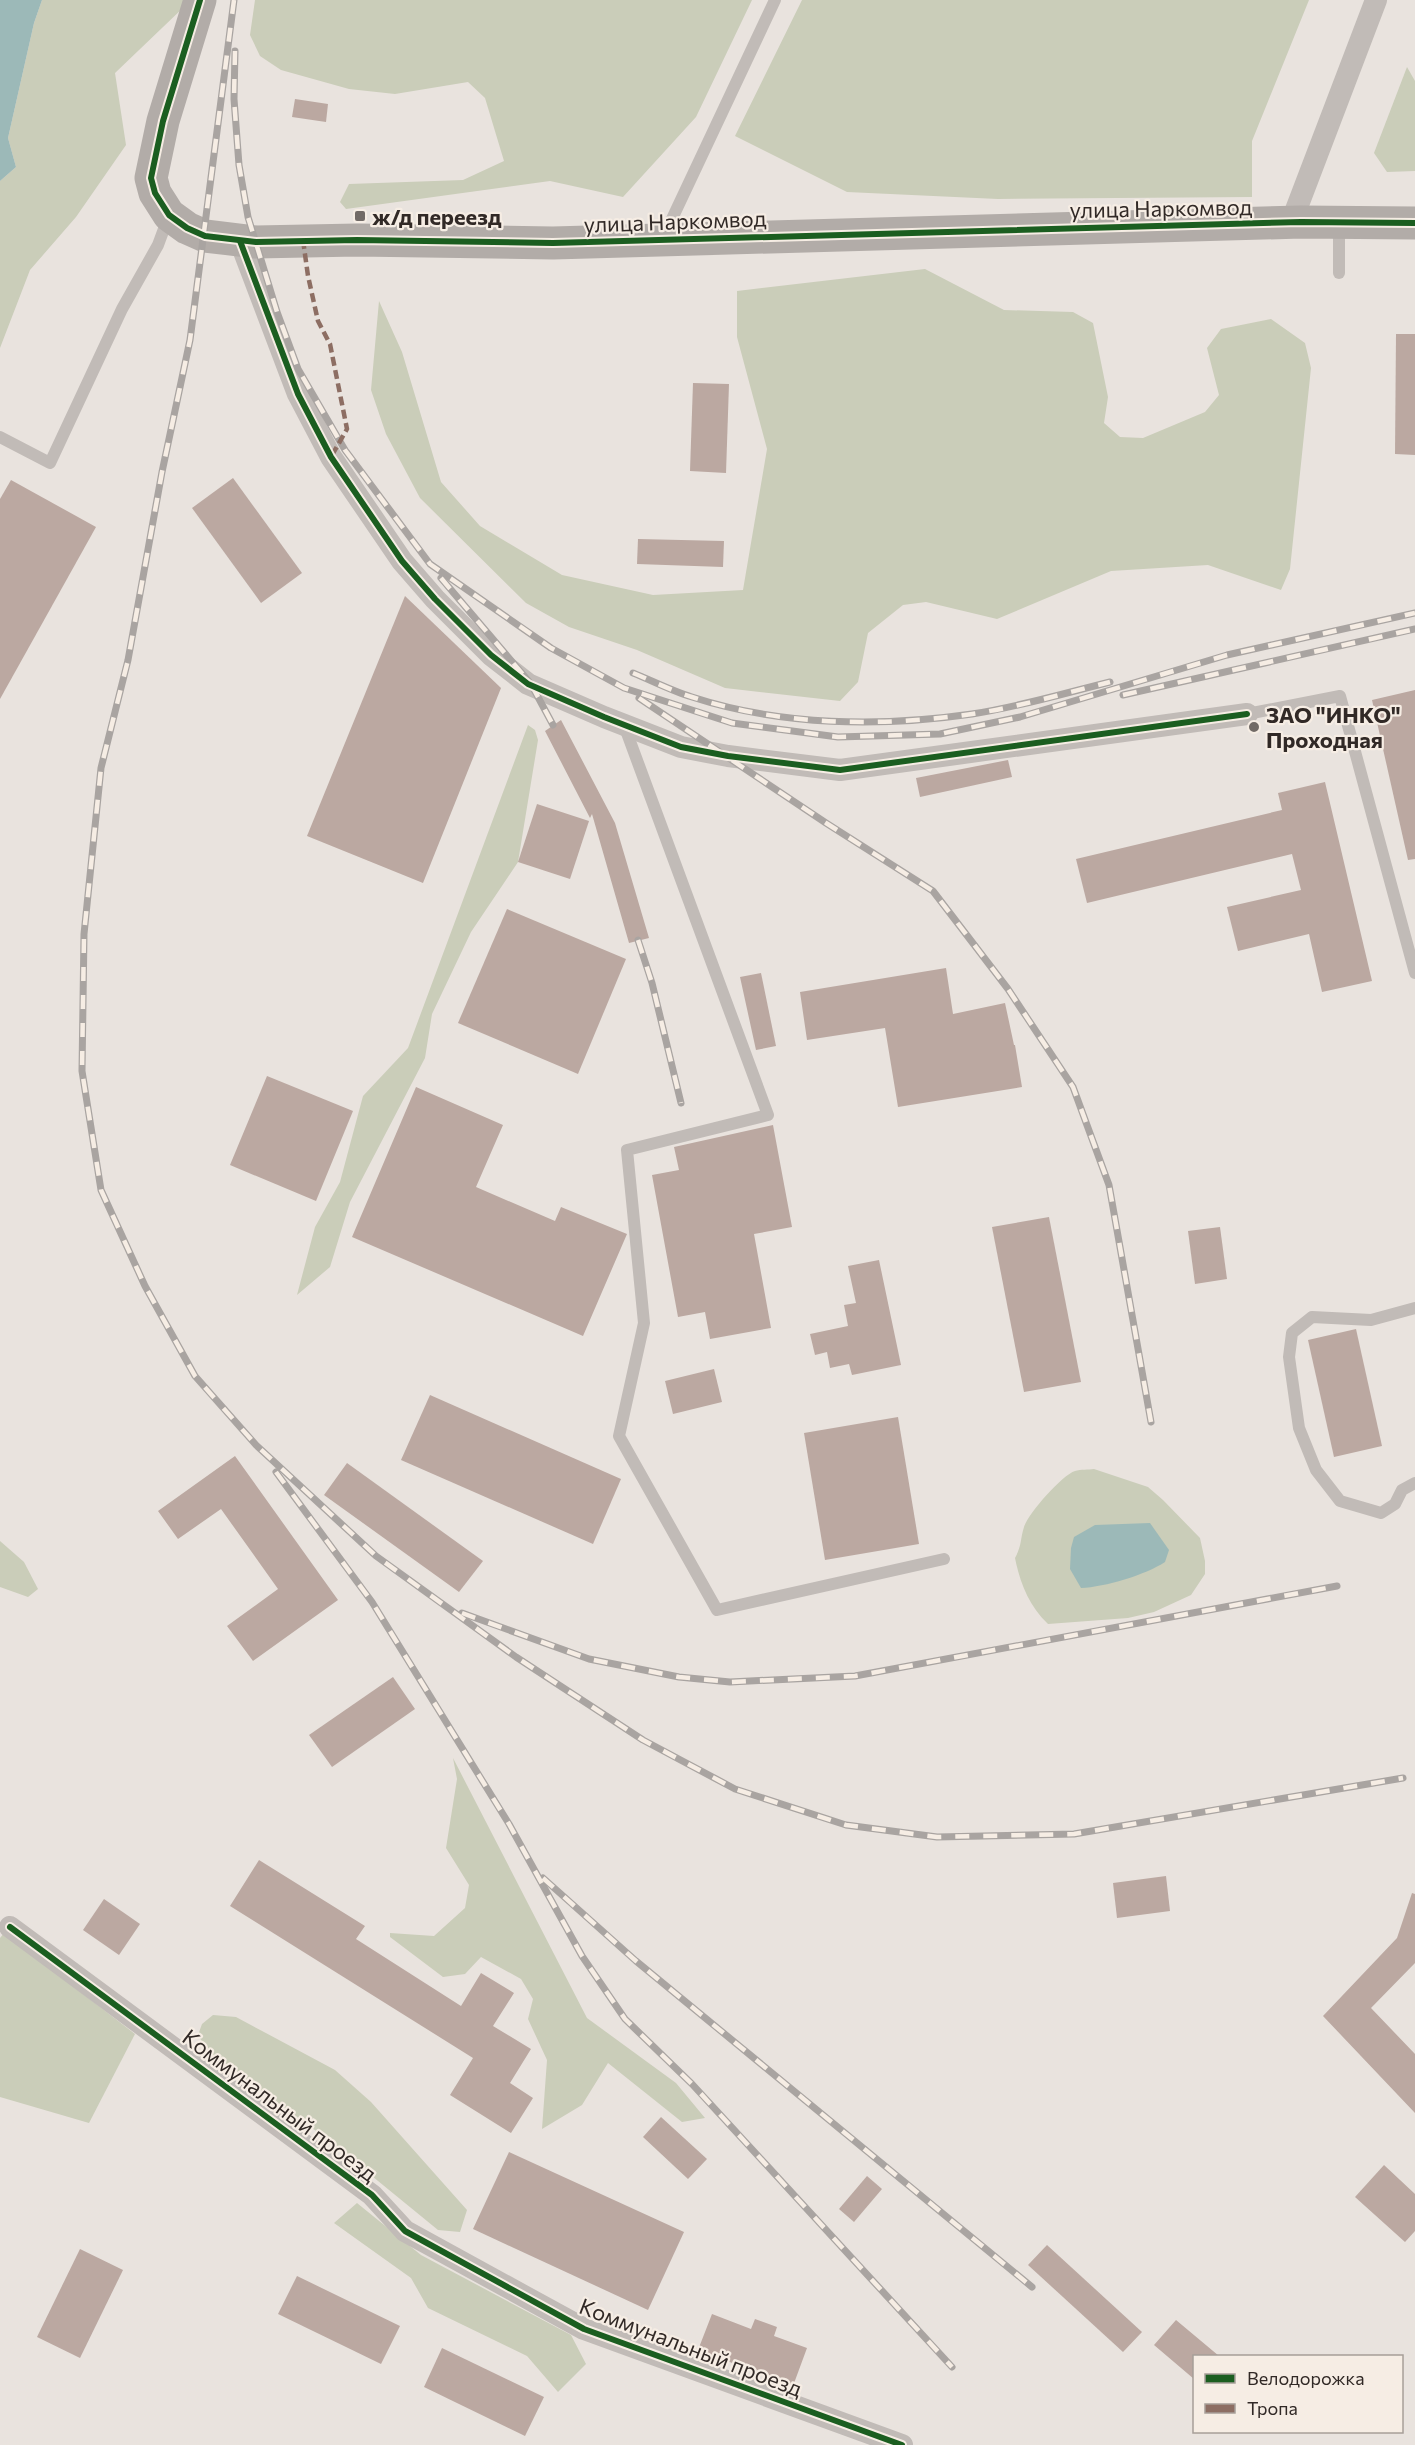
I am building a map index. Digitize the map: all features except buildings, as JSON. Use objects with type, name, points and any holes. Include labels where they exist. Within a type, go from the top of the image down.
[{"type":"street","name":"улица Наркомвод","points":[[200,0],[163,121],[152,164],[151,178],[154,193],[169,215],[187,228],[205,236],[240,241],[357,240],[660,245],[1291,223],[1415,223]]},
{"type":"street","points":[[1291,223],[1376,0]]},
{"type":"street","points":[[240,241],[298,393],[331,457],[402,561],[435,599],[490,655],[528,684],[681,747],[728,756],[840,770],[1247,714]]},
{"type":"street","name":"Коммунальный проезд","points":[[10,1927],[372,2195],[405,2231],[584,2329],[902,2445]]},
{"type":"lane","points":[[660,245],[775,0]]},
{"type":"lane","points":[[0,437],[50,463],[122,309],[158,246],[169,215]]},
{"type":"lane","points":[[1339,222],[1339,273]]},
{"type":"lane","points":[[1247,714],[1340,696],[1415,973]]},
{"type":"lane","points":[[624,725],[768,1115],[627,1149],[644,1323],[619,1436],[717,1610],[944,1559]]},
{"type":"lane","points":[[1415,1308],[1371,1320],[1312,1317],[1292,1333],[1289,1357],[1299,1428],[1316,1470],[1340,1501],[1381,1513],[1395,1504],[1402,1490],[1415,1483]]},
{"type":"green space","points":[[42,0],[186,0],[186,5],[115,73],[126,145],[76,217],[30,270],[0,348],[0,181],[16,167],[8,138],[34,23]]},
{"type":"green space","points":[[255,0],[752,0],[696,117],[623,197],[550,181],[346,209],[340,202],[349,184],[463,180],[504,161],[485,98],[468,82],[395,94],[349,89],[281,70],[260,56],[250,35]]},
{"type":"green space","points":[[802,0],[1309,0],[1252,141],[1252,197],[998,199],[847,192],[735,136]]},
{"type":"green space","points":[[1407,67],[1415,81],[1415,171],[1387,172],[1374,153]]},
{"type":"green space","points":[[925,269],[1004,310],[1073,312],[1093,323],[1108,397],[1104,423],[1120,437],[1143,438],[1205,412],[1219,395],[1207,348],[1221,329],[1271,319],[1305,343],[1311,368],[1290,569],[1281,590],[1208,565],[1111,571],[997,619],[926,602],[903,605],[868,633],[858,682],[840,701],[725,688],[637,650],[569,627],[526,603],[420,498],[386,434],[371,390],[379,301],[402,352],[441,482],[480,526],[562,575],[653,595],[743,590],[767,449],[737,337],[737,291]]},
{"type":"green space","points":[[528,725],[535,730],[538,740],[518,862],[471,932],[432,1014],[425,1058],[350,1202],[330,1267],[297,1295],[315,1227],[340,1182],[363,1096],[408,1048]]},
{"type":"green space","points":[[1094,1469],[1148,1487],[1163,1500],[1200,1538],[1205,1574],[1191,1595],[1154,1612],[1128,1618],[1048,1624],[1031,1602],[1017,1567],[1015,1558],[1024,1527],[1038,1505],[1069,1474]]},
{"type":"green space","points":[[0,1541],[24,1562],[38,1589],[28,1597],[0,1587]]},
{"type":"green space","points":[[453,1758],[587,2018],[676,2083],[705,2118],[682,2122],[608,2063],[582,2105],[542,2129],[547,2060],[528,2019],[533,1999],[521,1979],[481,1957],[465,1974],[443,1977],[390,1937],[390,1933],[434,1936],[465,1908],[469,1885],[446,1848],[457,1779]]},
{"type":"green space","points":[[4,1933],[135,2034],[89,2123],[0,2097],[0,1938]]},
{"type":"green space","points":[[213,2015],[236,2017],[335,2070],[371,2102],[467,2210],[460,2232],[438,2230],[323,2136],[209,2053],[198,2035],[202,2024]]},
{"type":"green space","points":[[357,2203],[421,2255],[571,2335],[586,2364],[558,2392],[527,2356],[428,2308],[411,2278],[334,2223]]},
{"type":"water","points":[[0,0],[42,0],[34,23],[8,138],[16,167],[0,181]]},
{"type":"water","points":[[1150,1523],[1169,1550],[1165,1562],[1124,1580],[1081,1588],[1070,1569],[1074,1537],[1095,1525]]},
{"type":"railway","points":[[234,0],[190,340],[162,472],[128,660],[101,768],[84,934],[82,1071],[101,1190],[145,1286],[195,1376],[256,1445],[376,1556],[516,1657],[643,1740],[735,1789],[846,1825],[937,1837],[1074,1834],[1403,1778]]},
{"type":"railway","points":[[235,51],[234,99],[239,165],[248,217],[277,312],[298,369],[345,450],[430,564],[551,648],[624,688],[732,723],[838,737],[940,734],[1020,717],[1227,655],[1415,613]]},
{"type":"railway","points":[[441,578],[531,684],[553,725]]},
{"type":"railway","points":[[1123,695],[1415,629]]},
{"type":"railway","points":[[633,673],[685,695],[726,707],[796,719],[867,722],[972,714],[1024,704],[1110,682]]},
{"type":"railway","points":[[639,698],[826,823],[933,891],[1008,989],[1073,1087],[1109,1185],[1151,1422]]},
{"type":"railway","points":[[638,940],[652,983],[681,1103]]},
{"type":"railway","points":[[276,1472],[372,1602],[509,1824],[582,1956],[625,2019],[692,2084],[952,2367]]},
{"type":"railway","points":[[462,1613],[589,1659],[679,1677],[730,1682],[855,1676],[1337,1586]]},
{"type":"railway","points":[[543,1878],[636,1961],[1032,2287]]},
{"type":"marked path","points":[[303,240],[318,321],[330,344],[347,429],[331,457]]},
{"type":"cycle path","points":[[200,0],[163,121],[151,178],[155,193],[169,215],[187,228],[205,236],[256,242],[357,240],[553,243],[1301,222],[1415,223]]},
{"type":"cycle path","points":[[240,241],[298,394],[331,457],[402,561],[435,599],[491,655],[528,684],[681,747],[728,756],[840,770],[1247,714]]},
{"type":"cycle path","points":[[10,1927],[372,2195],[405,2231],[584,2329],[902,2445]]},
{"type":"place","name":"ж/д переезд","points":[[360,216]]},
{"type":"place","name":"ЗАО \"ИНКО\" Проходная","points":[[1254,727]]}]
